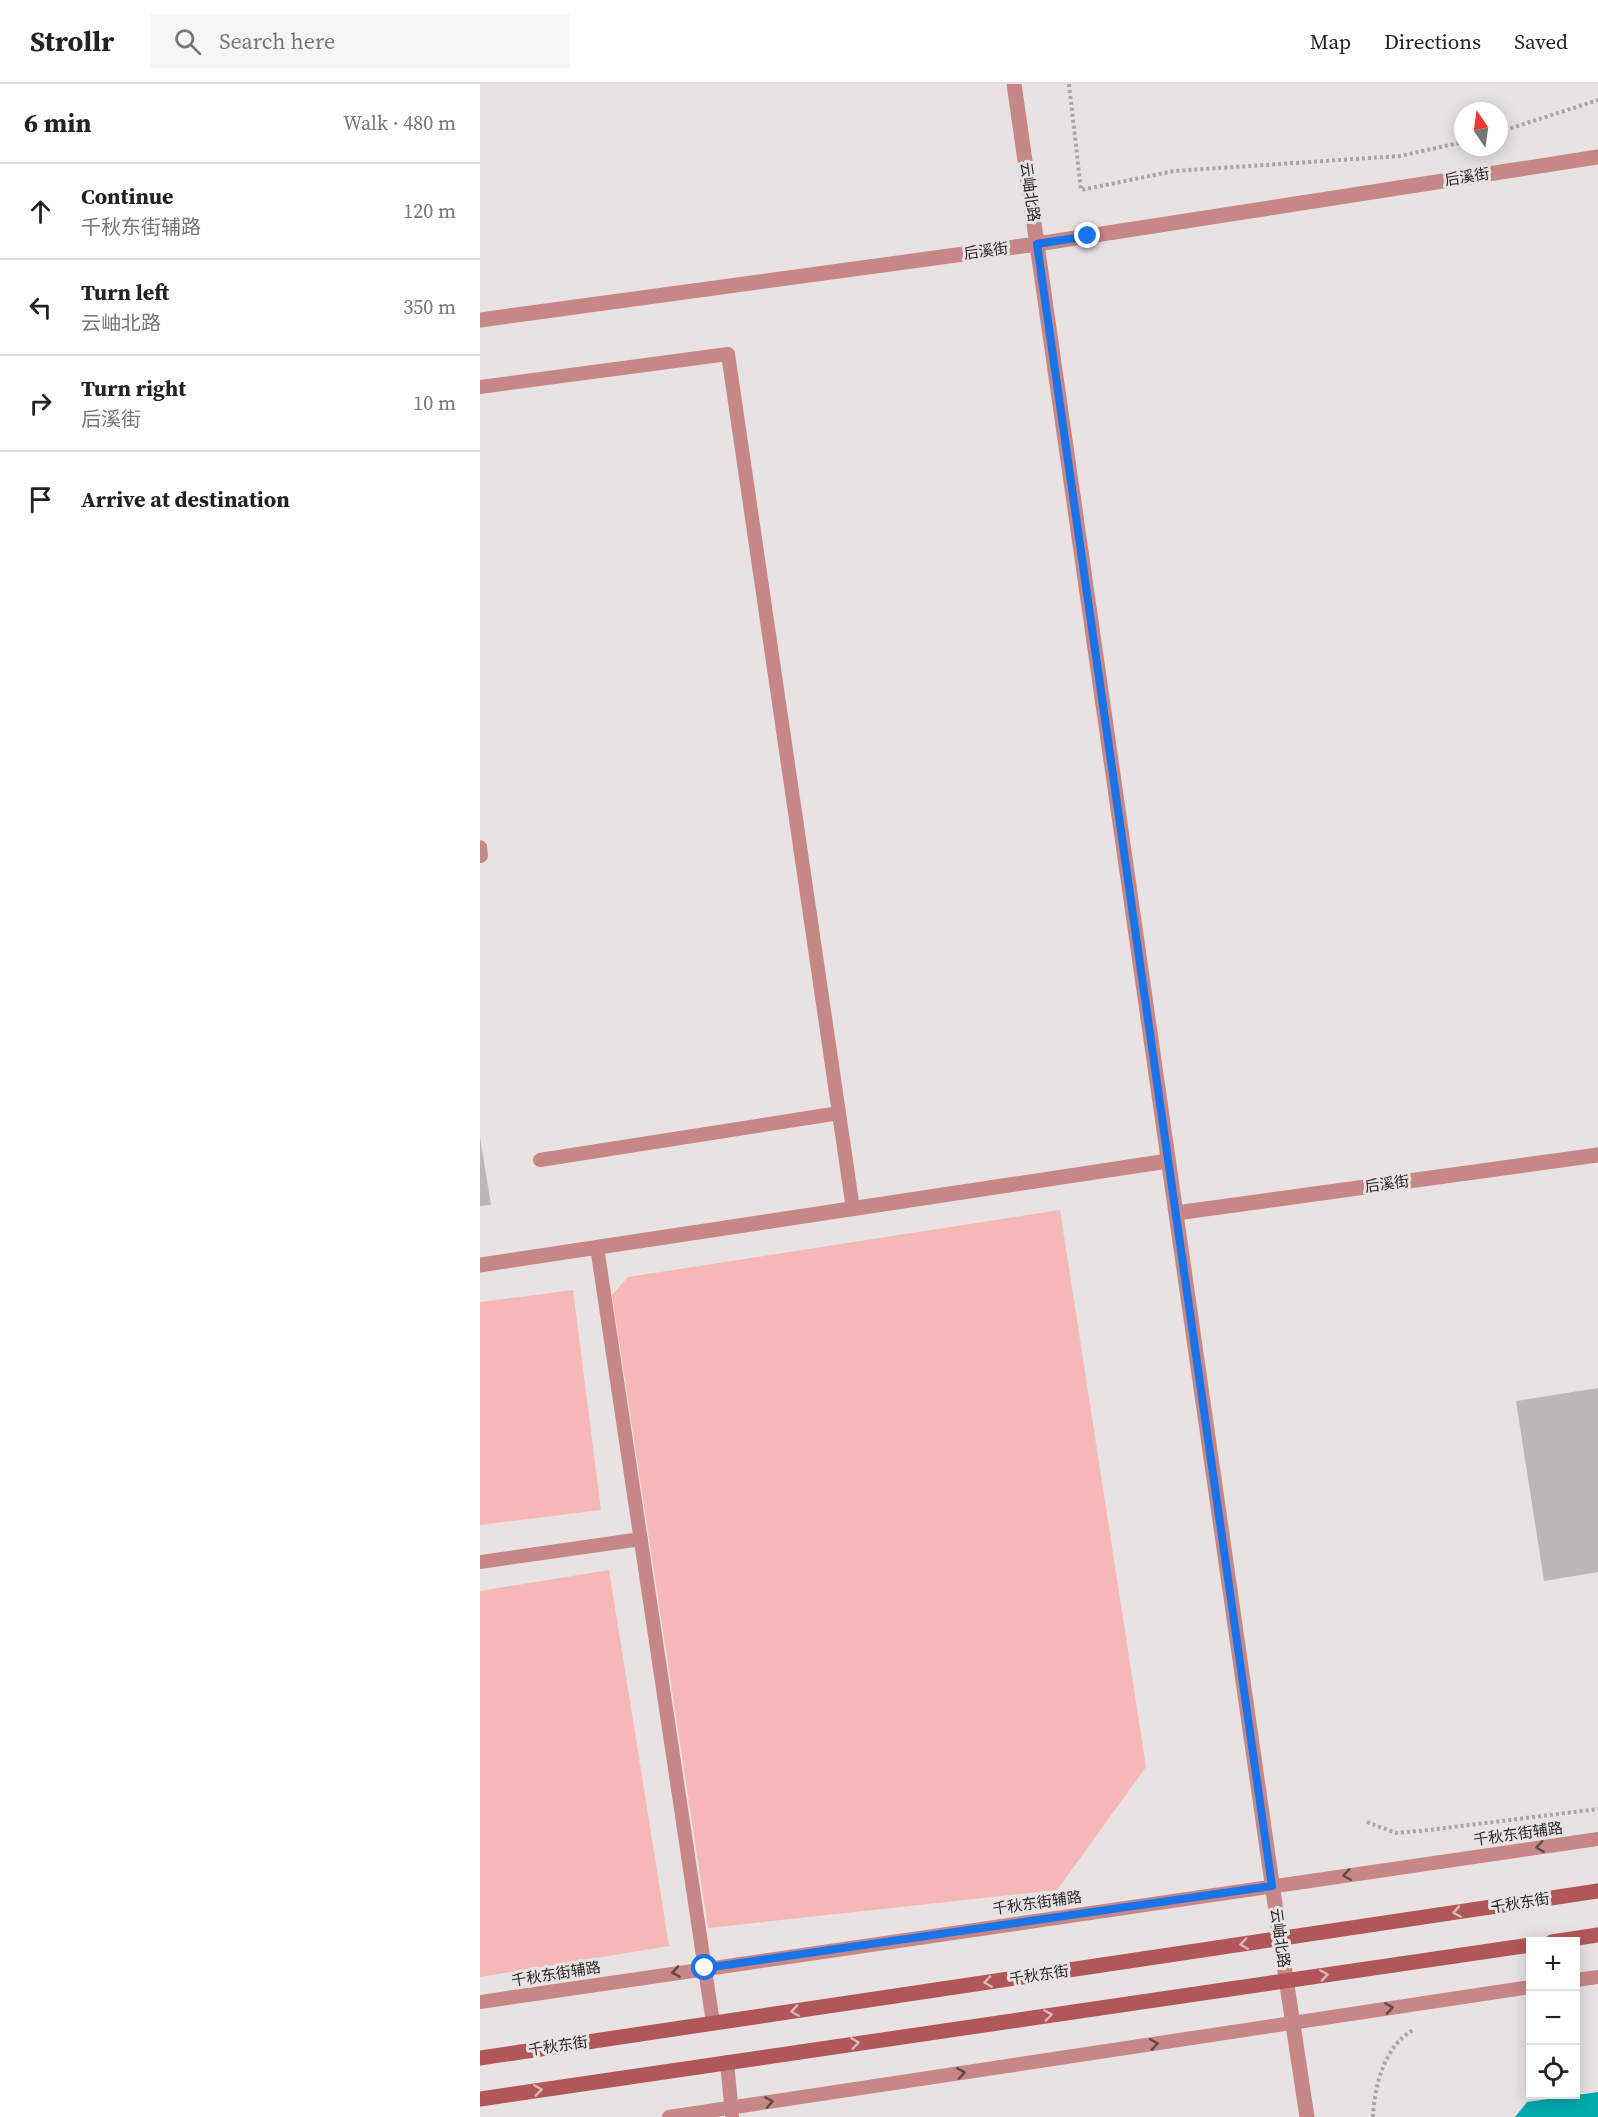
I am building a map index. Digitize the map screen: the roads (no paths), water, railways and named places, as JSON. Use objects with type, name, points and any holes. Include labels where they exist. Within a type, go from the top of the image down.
[{"type":"main road","name":"千秋东街","points":[[480,2058],[1598,1891]]},
{"type":"main road","points":[[1580,1937],[1598,1935]]},
{"type":"main road","points":[[480,2099],[1526,1946]]},
{"type":"street","name":"云岫北路","points":[[1014,84],[1307,2117]]},
{"type":"street","name":"后溪街","points":[[480,320],[1037,244],[1598,156]]},
{"type":"street","name":"后溪街","points":[[1176,1213],[1598,1155]]},
{"type":"street","points":[[480,1265],[1168,1161]]},
{"type":"lane","points":[[480,387],[728,354],[853,1209]]},
{"type":"lane","points":[[540,1160],[839,1113]]},
{"type":"lane","points":[[597,1247],[713,2023]]},
{"type":"lane","points":[[480,1562],[640,1539]]},
{"type":"lane","name":"千秋东街辅路","points":[[480,2002],[1598,1839]]},
{"type":"lane","points":[[1580,1979],[1598,1977]]},
{"type":"lane","points":[[669,2117],[732,2112],[1526,1988]]},
{"type":"lane","points":[[727,2062],[732,2112]]},
{"type":"water","points":[[1598,2092],[1598,2117],[1515,2117],[1527,2102],[1580,2099],[1580,2095]]}]
